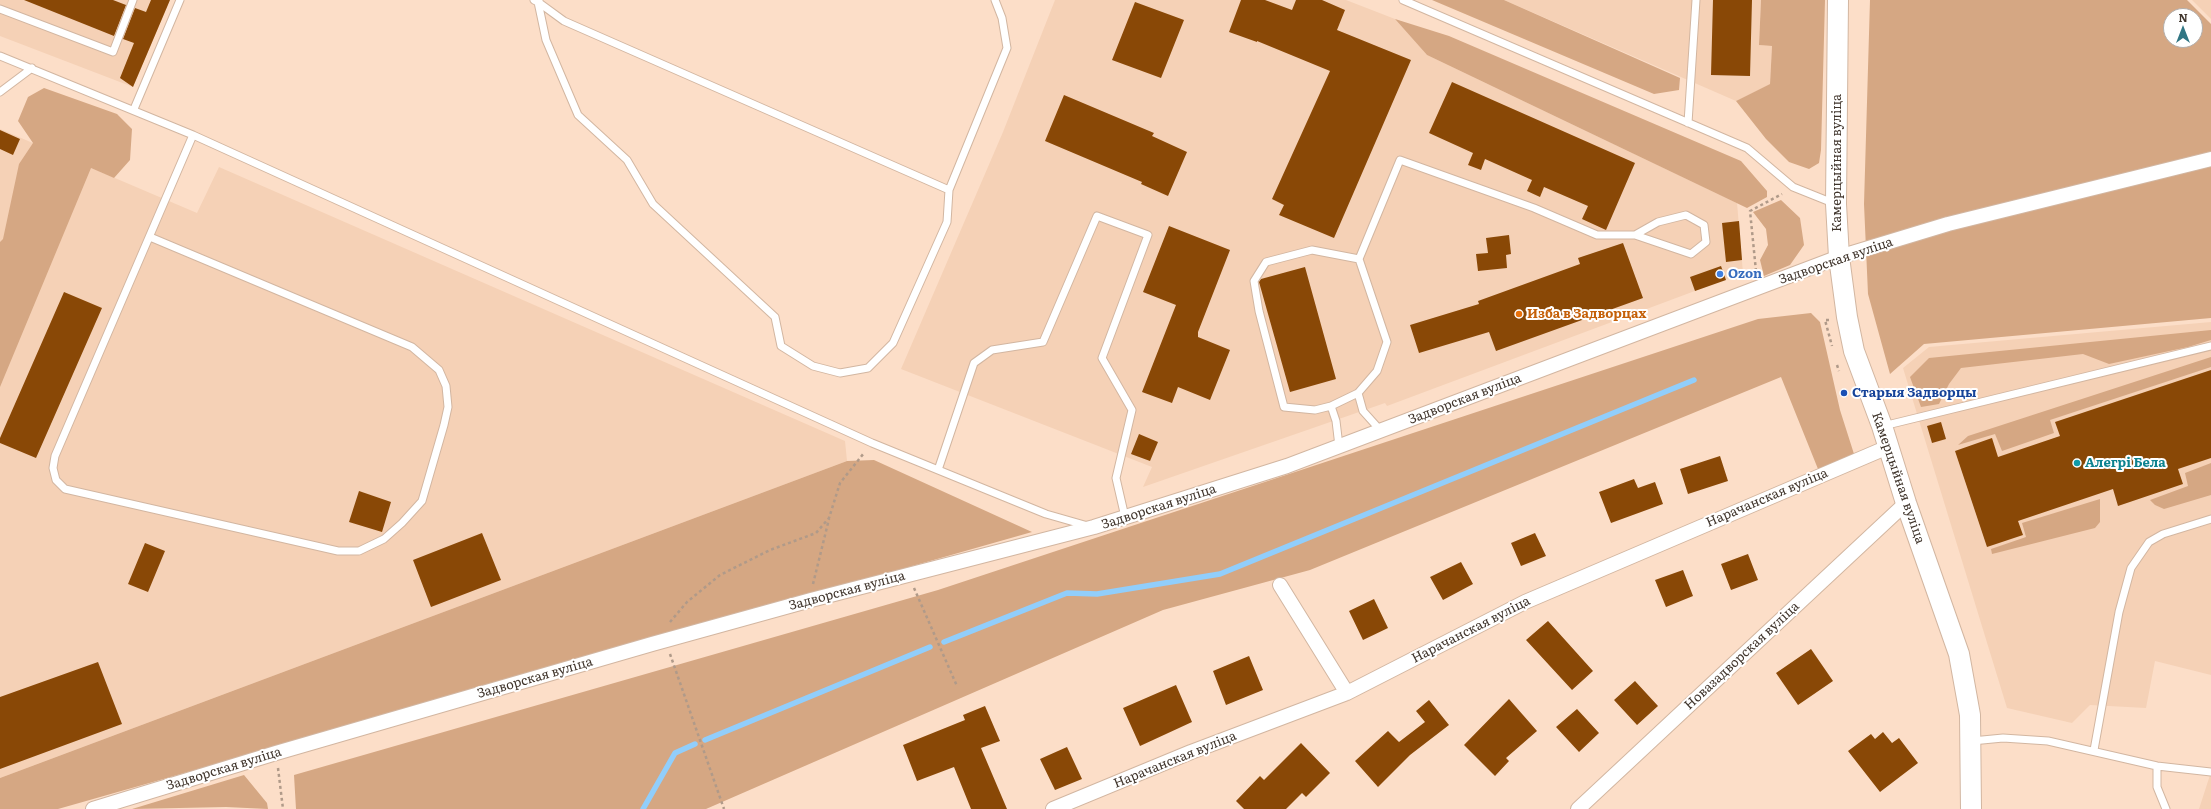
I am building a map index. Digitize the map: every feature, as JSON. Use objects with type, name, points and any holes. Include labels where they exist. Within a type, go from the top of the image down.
[{"type":"main road","name":"Камерцыйная вуліца","points":[[1838,0],[1836,204],[1838,258],[1847,317],[1854,351],[1882,426],[1906,503],[1959,654],[1967,693],[1972,741],[1971,809]]},
{"type":"street","name":"Задворская вуліца","points":[[93,809],[276,753],[811,600],[1094,527],[1287,466],[1838,258],[1948,224],[2211,159]]},
{"type":"street","name":"Нарачанская вуліца","points":[[1053,809],[1191,752],[1347,693],[1525,602],[1888,447]]},
{"type":"street","name":"Новазадворская вуліца","points":[[1578,809],[1906,503]]},
{"type":"street","points":[[1280,585],[1347,693]]},
{"type":"lane","points":[[0,9],[113,52],[133,0]]},
{"type":"lane","points":[[134,109],[180,0]]},
{"type":"lane","points":[[537,1],[546,40],[578,115],[627,160],[654,204],[775,317],[781,346],[812,366],[840,372],[868,368],[893,343],[947,222],[949,190],[1007,48],[1002,18],[995,0]]},
{"type":"lane","points":[[1403,0],[1747,148],[1793,187],[1836,204]]},
{"type":"lane","points":[[1688,123],[1696,0]]},
{"type":"lane","points":[[537,1],[564,21],[949,190]]},
{"type":"lane","points":[[0,56],[134,109],[193,135],[872,444],[1046,514],[1094,527]]},
{"type":"lane","points":[[0,92],[32,68]]},
{"type":"lane","points":[[150,237],[412,347],[439,370],[446,386],[448,407],[422,501],[402,523],[384,538],[359,551],[338,551],[66,489],[56,480],[53,468],[55,456],[193,135]]},
{"type":"lane","points":[[1359,259],[1312,250],[1266,262],[1254,281],[1259,311],[1284,406],[1315,410],[1331,406],[1358,393],[1377,371],[1387,342],[1359,259],[1400,160],[1534,208],[1596,235],[1635,235],[1691,254],[1706,242],[1704,225],[1686,215],[1658,222],[1635,235]]},
{"type":"lane","points":[[938,470],[974,363],[992,350],[1043,342],[1098,216],[1148,235],[1102,358],[1132,410],[1116,478],[1125,517]]},
{"type":"lane","points":[[1882,426],[2211,346]]},
{"type":"lane","points":[[1358,393],[1363,411],[1381,431]]},
{"type":"lane","points":[[1331,406],[1336,420],[1340,446]]},
{"type":"lane","points":[[2094,750],[2119,612],[2131,568],[2150,542],[2162,534],[2211,519]]},
{"type":"lane","points":[[1972,741],[2003,738],[2032,739],[2094,750],[2157,766],[2211,772]]},
{"type":"lane","points":[[2157,766],[2157,787],[2166,809]]},
{"type":"path","points":[[1758,288],[1750,211],[1793,187]]},
{"type":"path","points":[[811,600],[815,572],[840,482],[872,444]]},
{"type":"path","points":[[724,809],[659,643],[686,602],[720,575],[770,550],[816,533],[829,518]]},
{"type":"path","points":[[909,575],[957,686]]},
{"type":"path","points":[[276,753],[282,809]]},
{"type":"shaded area","points":[[0,0],[170,0],[133,87],[0,36]]},
{"type":"shaded area","points":[[1055,0],[1346,0],[1395,19],[1427,55],[1737,203],[1743,273],[1387,406],[1385,403],[1143,487],[1152,467],[901,369],[1003,132]]},
{"type":"shaded area","points":[[1432,0],[1504,0],[1680,78],[1679,90],[1654,94]]},
{"type":"shaded area","points":[[1504,0],[1761,0],[1759,45],[1772,46],[1770,84],[1736,101]]},
{"type":"shaded area","points":[[1761,0],[1825,0],[1821,150],[1819,163],[1809,169],[1789,162],[1766,139],[1736,101],[1770,84],[1772,46],[1759,45]]},
{"type":"shaded area","points":[[1870,0],[2187,0],[2195,8],[2163,8],[2163,48],[2203,48],[2203,16],[2211,24],[2211,318],[1924,344],[1890,374],[1868,294],[1864,204]]},
{"type":"shaded area","points":[[2192,0],[2211,0],[2211,19],[2203,11],[2203,8],[2200,8]]},
{"type":"shaded area","points":[[1395,19],[1449,36],[1741,161],[1767,191],[1767,197],[1747,208],[1427,55]]},
{"type":"shaded area","points":[[44,88],[117,114],[132,129],[130,160],[114,178],[91,168],[0,387],[0,242],[3,239],[19,164],[33,143],[18,121],[28,97]]},
{"type":"shaded area","points":[[0,129],[197,213],[219,167],[845,441],[847,461],[0,778]]},
{"type":"shaded area","points":[[1781,200],[1800,218],[1804,245],[1790,265],[1764,276],[1760,260],[1768,245],[1766,229],[1753,212]]},
{"type":"shaded area","points":[[1811,313],[1820,322],[1840,410],[1854,454],[1818,469],[1781,377],[1310,570],[1163,610],[706,809],[296,809],[294,775],[938,590],[1758,319]]},
{"type":"shaded area","name":"Алегрі Бела","points":[[2211,322],[2211,675],[2155,661],[2146,708],[2090,705],[2072,723],[2007,708],[1903,368],[1929,347]]},
{"type":"shaded area","points":[[2211,330],[2211,340],[2188,347],[2109,364],[2083,354],[1961,368],[1949,384],[1939,404],[1921,407],[1910,377],[1929,358]]},
{"type":"shaded area","points":[[2211,357],[2211,367],[2050,420],[2054,433],[2002,451],[1995,434],[1958,445],[1968,436]]},
{"type":"shaded area","points":[[874,460],[1032,532],[58,809],[0,809],[0,778],[847,461]]},
{"type":"shaded area","points":[[2211,463],[2211,495],[2164,509],[2155,505],[2150,500],[2188,486],[2185,473]]},
{"type":"shaded area","points":[[2100,499],[2100,522],[2095,528],[1992,554],[1991,549],[2026,537],[2022,523]]},
{"type":"shaded area","points":[[2211,772],[2211,809],[2199,809]]},
{"type":"shaded area","points":[[244,775],[267,803],[268,809],[226,807],[132,809]]},
{"type":"building","points":[[24,0],[113,0],[126,5],[114,36]]},
{"type":"building","points":[[151,0],[170,0],[133,87],[120,78],[134,43],[123,39],[135,8],[146,12]]},
{"type":"building","points":[[1241,0],[1265,0],[1292,10],[1296,0],[1322,0],[1345,10],[1337,30],[1411,60],[1334,238],[1279,215],[1284,205],[1272,199],[1330,71],[1257,41],[1229,32]]},
{"type":"building","points":[[1713,0],[1752,0],[1750,76],[1711,75]]},
{"type":"building","points":[[1135,2],[1184,20],[1161,78],[1112,60]]},
{"type":"building","points":[[1452,82],[1635,163],[1606,230],[1582,219],[1588,206],[1544,187],[1540,197],[1527,191],[1532,180],[1485,159],[1481,170],[1468,165],[1473,153],[1429,133]]},
{"type":"building","points":[[1064,95],[1154,133],[1152,136],[1187,152],[1168,196],[1141,184],[1142,182],[1045,141]]},
{"type":"building","points":[[0,130],[20,139],[13,155],[0,149]]},
{"type":"building","points":[[1739,221],[1742,260],[1726,262],[1722,223]]},
{"type":"building","points":[[1169,226],[1230,250],[1198,332],[1198,337],[1230,350],[1210,400],[1178,387],[1172,403],[1142,392],[1176,305],[1143,292]]},
{"type":"building","points":[[1509,235],[1511,254],[1506,255],[1507,268],[1478,271],[1476,254],[1488,253],[1486,238]]},
{"type":"building","points":[[1623,243],[1643,298],[1496,351],[1489,332],[1419,353],[1410,325],[1479,304],[1478,301],[1580,264],[1578,258]]},
{"type":"building","points":[[1721,266],[1726,280],[1695,291],[1690,277]]},
{"type":"building","points":[[1305,267],[1336,379],[1290,392],[1259,282],[1261,279]]},
{"type":"building","points":[[64,292],[102,308],[36,458],[0,443],[0,438]]},
{"type":"building","name":"Алегрі Бела","points":[[2211,370],[2211,458],[2178,469],[2183,484],[2118,506],[2113,489],[2018,521],[2023,535],[1987,547],[1955,451],[1992,438],[1998,457],[2060,436],[2055,422]]},
{"type":"building","points":[[1941,422],[1946,439],[1932,443],[1927,426]]},
{"type":"building","points":[[1139,434],[1158,442],[1150,461],[1131,454]]},
{"type":"building","points":[[1720,456],[1728,481],[1688,494],[1680,469]]},
{"type":"building","points":[[1634,479],[1638,488],[1655,482],[1663,504],[1611,523],[1599,492]]},
{"type":"building","points":[[359,491],[391,502],[382,532],[349,522]]},
{"type":"building","points":[[482,533],[501,580],[431,607],[413,560]]},
{"type":"building","points":[[1535,533],[1546,556],[1521,566],[1511,543]]},
{"type":"building","points":[[145,543],[165,551],[148,592],[128,584]]},
{"type":"building","points":[[1748,554],[1758,580],[1731,590],[1721,564]]},
{"type":"building","points":[[1461,562],[1473,584],[1443,600],[1430,577]]},
{"type":"building","points":[[1683,570],[1693,596],[1666,607],[1655,580]]},
{"type":"building","points":[[1374,599],[1388,628],[1363,640],[1349,611]]},
{"type":"building","points":[[1548,621],[1593,671],[1572,690],[1526,640]]},
{"type":"building","points":[[1811,649],[1833,681],[1798,705],[1776,673]]},
{"type":"building","points":[[1249,656],[1263,690],[1226,705],[1213,671]]},
{"type":"building","points":[[98,662],[122,724],[0,769],[0,697]]},
{"type":"building","points":[[1635,681],[1658,706],[1637,725],[1614,700]]},
{"type":"building","points":[[1176,685],[1192,722],[1140,746],[1123,708]]},
{"type":"building","points":[[1509,699],[1537,731],[1506,758],[1509,761],[1495,776],[1464,745]]},
{"type":"building","points":[[1429,700],[1449,725],[1410,755],[1378,787],[1355,761],[1388,731],[1399,742],[1425,722],[1416,711]]},
{"type":"building","points":[[985,706],[1000,741],[981,748],[1007,809],[971,809],[954,767],[917,781],[903,745],[965,720],[963,715]]},
{"type":"building","points":[[1577,709],[1599,733],[1579,752],[1556,727]]},
{"type":"building","points":[[1883,732],[1892,743],[1899,738],[1918,763],[1880,792],[1848,751],[1871,734],[1875,739]]},
{"type":"building","points":[[1301,743],[1330,773],[1306,797],[1302,793],[1286,809],[1244,809],[1236,801],[1260,776],[1264,780]]},
{"type":"building","points":[[1067,747],[1082,779],[1055,790],[1040,759]]},
{"type":"waterway","points":[[944,642],[1067,593],[1097,594],[1220,574],[1694,380]]},
{"type":"waterway","points":[[705,740],[930,647]]},
{"type":"waterway","points":[[643,809],[675,753],[695,744]]},
{"type":"place","name":"Ozon","points":[[1720,274]]},
{"type":"place","name":"Изба в Задворцах","points":[[1519,314]]},
{"type":"place","name":"Старыя Задворцы","points":[[1844,393]]},
{"type":"place","name":"Алегрі Бела","points":[[2077,463]]}]
